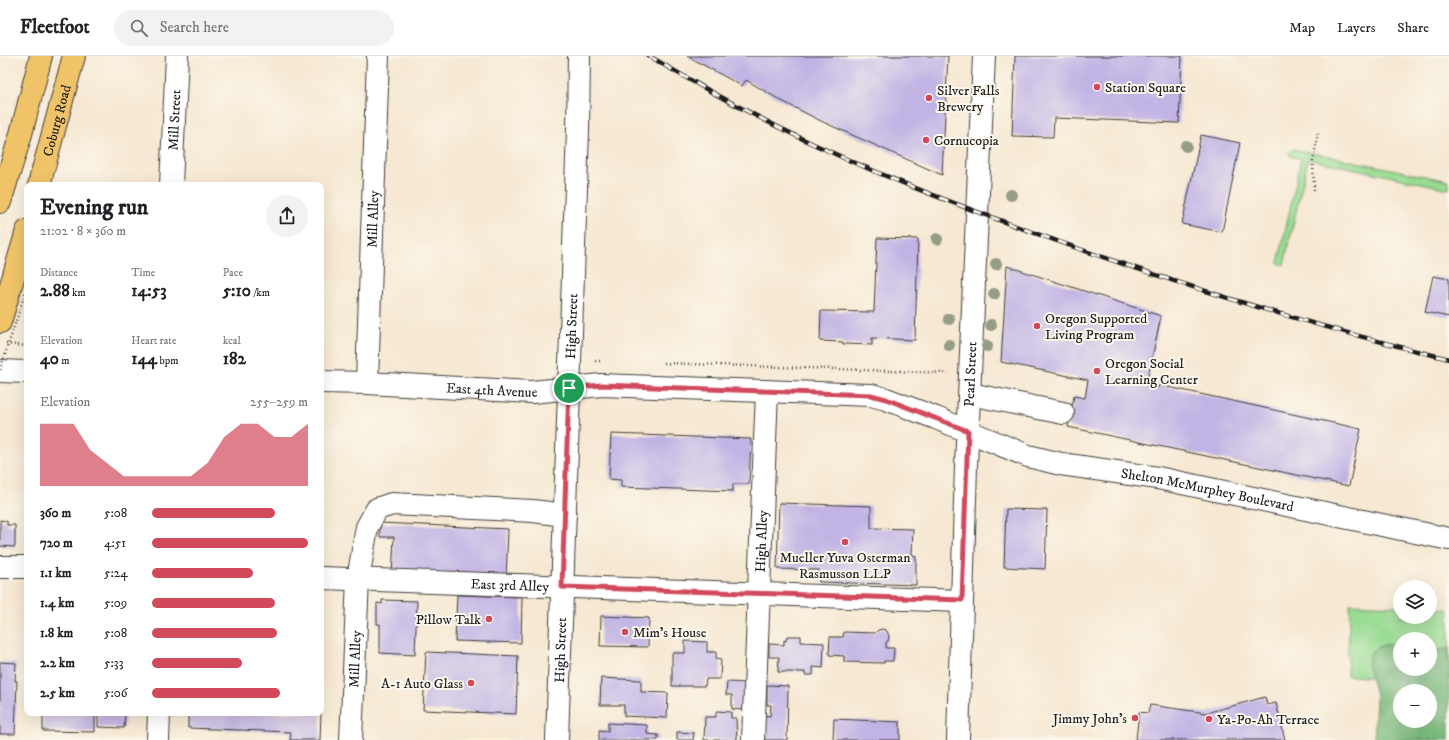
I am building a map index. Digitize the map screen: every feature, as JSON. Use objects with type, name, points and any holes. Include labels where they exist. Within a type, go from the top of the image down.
[{"type":"main road","points":[[0,202],[21,134],[41,56]]},
{"type":"main road","name":"Coburg Road","points":[[40,182],[74,56]]},
{"type":"main road","points":[[0,322],[24,241]]},
{"type":"street","name":"Mill Street","points":[[171,182],[177,56]]},
{"type":"street","name":"Mill Alley","points":[[367,383],[378,56]]},
{"type":"street","name":"High Street","points":[[557,740],[579,56]]},
{"type":"street","name":"Pearl Street","points":[[958,740],[968,431],[984,56]]},
{"type":"street","points":[[0,370],[24,372]]},
{"type":"street","name":"East 4th Avenue","points":[[324,382],[532,392],[601,385],[871,395],[886,399],[968,431]]},
{"type":"street","points":[[970,384],[1063,413]]},
{"type":"street","name":"High Alley","points":[[753,740],[767,391]]},
{"type":"street","name":"Shelton McMurphey Boulevard","points":[[968,431],[1028,456],[1061,464],[1158,478],[1449,539]]},
{"type":"street","name":"Mill Alley","points":[[351,740],[358,579],[367,527],[377,509],[392,504],[533,511],[564,515]]},
{"type":"street","points":[[0,567],[24,568]]},
{"type":"street","name":"East 3rd Alley","points":[[324,578],[962,600]]},
{"type":"street","points":[[158,740],[159,716]]},
{"type":"path","points":[[1314,190],[1313,162],[1318,132]]},
{"type":"path","points":[[0,370],[24,297]]},
{"type":"path","points":[[0,344],[24,346]]},
{"type":"path","points":[[595,361],[611,361]]},
{"type":"path","points":[[658,363],[970,384]]},
{"type":"green space","points":[[1293,149],[1449,181],[1449,189],[1308,159],[1284,265],[1278,263],[1301,159],[1290,156],[1289,153]]},
{"type":"green space","points":[[1350,604],[1393,606],[1393,624],[1437,624],[1437,608],[1449,609],[1449,681],[1347,676]]},
{"type":"green space","points":[[1393,643],[1393,676],[1437,676],[1437,651],[1449,648],[1449,740],[1374,740],[1376,695],[1367,664],[1370,653],[1377,647]]},
{"type":"building","points":[[687,56],[948,56],[942,175],[823,122],[780,100],[746,80],[742,86]]},
{"type":"building","name":"Station Square","points":[[1015,56],[1182,56],[1179,123],[1054,118],[1053,137],[1012,136]]},
{"type":"building","points":[[1201,135],[1240,143],[1222,232],[1182,224]]},
{"type":"building","points":[[877,238],[918,239],[915,340],[872,338],[872,345],[843,344],[843,342],[820,341],[821,311],[874,312]]},
{"type":"building","name":"Oregon Social Learning Center","points":[[1007,266],[1161,316],[1146,386],[1158,388],[1159,385],[1361,429],[1349,486],[1068,427],[1074,396],[1085,398],[1088,380],[1001,362]]},
{"type":"building","points":[[1433,276],[1449,279],[1449,317],[1425,312]]},
{"type":"building","points":[[611,434],[751,439],[749,484],[733,484],[733,491],[621,487],[621,480],[609,479]]},
{"type":"building","name":"Mueller Yuva Osterman Rasmusson LLP","points":[[779,503],[871,506],[871,528],[913,529],[912,554],[916,557],[916,585],[819,582],[819,570],[777,569]]},
{"type":"building","points":[[1006,509],[1047,510],[1045,569],[1004,567]]},
{"type":"building","points":[[0,520],[7,521],[7,525],[15,525],[15,547],[0,546]]},
{"type":"building","points":[[380,523],[508,529],[506,580],[392,576],[394,537],[380,537]]},
{"type":"building","name":"Pillow Talk","points":[[457,595],[522,597],[521,643],[455,641]]},
{"type":"building","points":[[382,600],[417,601],[415,655],[380,653],[380,624],[377,624],[377,603],[382,604]]},
{"type":"building","name":"Mim's House","points":[[601,616],[649,618],[648,647],[600,646]]},
{"type":"building","points":[[883,629],[887,631],[889,636],[888,641],[886,642],[886,648],[894,648],[893,661],[884,661],[884,663],[844,662],[844,656],[829,655],[830,637],[843,637],[844,632],[875,633],[878,630]]},
{"type":"building","points":[[787,636],[801,636],[801,642],[824,643],[823,668],[813,667],[813,675],[805,675],[805,672],[778,672],[779,657],[769,657],[769,644],[784,645],[784,640],[786,641]]},
{"type":"building","points":[[685,641],[707,642],[707,652],[716,652],[716,658],[721,659],[720,679],[706,679],[705,686],[672,686],[672,653],[685,653]]},
{"type":"building","name":"A-1 Auto Glass","points":[[426,652],[518,656],[516,714],[423,710]]},
{"type":"building","points":[[0,662],[16,663],[15,681],[17,681],[15,734],[0,734]]},
{"type":"building","points":[[601,678],[641,680],[641,692],[668,693],[667,718],[624,716],[624,705],[600,705]]},
{"type":"building","points":[[727,682],[747,683],[746,710],[732,709],[732,695],[726,695]]},
{"type":"building","points":[[767,685],[788,686],[787,740],[759,740],[757,715],[770,716],[771,705],[767,705]]},
{"type":"building","name":"Ya-Po-Ah Terrace","points":[[1265,697],[1267,705],[1276,703],[1285,740],[1136,740],[1139,712],[1148,713],[1150,705],[1206,713]]},
{"type":"building","points":[[716,711],[731,712],[731,718],[736,718],[737,740],[704,740],[705,717],[716,717]]},
{"type":"building","points":[[43,716],[95,716],[95,732],[43,731]]},
{"type":"building","points":[[98,716],[125,716],[124,728],[98,727]]},
{"type":"building","points":[[188,716],[321,716],[320,740],[290,740],[291,732],[188,728]]},
{"type":"building","points":[[834,719],[900,722],[900,740],[833,740]]},
{"type":"building","points":[[608,723],[647,725],[647,734],[658,735],[658,740],[599,740],[599,730],[608,731]]},
{"type":"building","points":[[677,732],[694,733],[693,740],[677,740]]},
{"type":"railway","points":[[649,56],[697,84],[778,127],[846,159],[951,202],[1105,258],[1203,290],[1350,334],[1449,359]]},
{"type":"place","name":"Station Square","points":[[1097,87]]},
{"type":"place","name":"Silver Falls Brewery","points":[[929,98]]},
{"type":"place","name":"Cornucopia","points":[[926,140]]},
{"type":"place","name":"Oregon Supported Living Program","points":[[1037,326]]},
{"type":"place","name":"Oregon Social Learning Center","points":[[1097,371]]},
{"type":"place","name":"Mueller Yuva Osterman Rasmusson LLP","points":[[845,542]]},
{"type":"place","name":"Pillow Talk","points":[[489,619]]},
{"type":"place","name":"Mim's House","points":[[625,632]]},
{"type":"place","name":"A-1 Auto Glass","points":[[471,683]]},
{"type":"place","name":"Jimmy John's","points":[[1135,718]]},
{"type":"place","name":"Ya-Po-Ah Terrace","points":[[1209,719]]},
{"type":"route","points":[[601,385],[871,395],[886,399],[968,431],[962,600],[562,587],[569,388],[601,385]]}]
